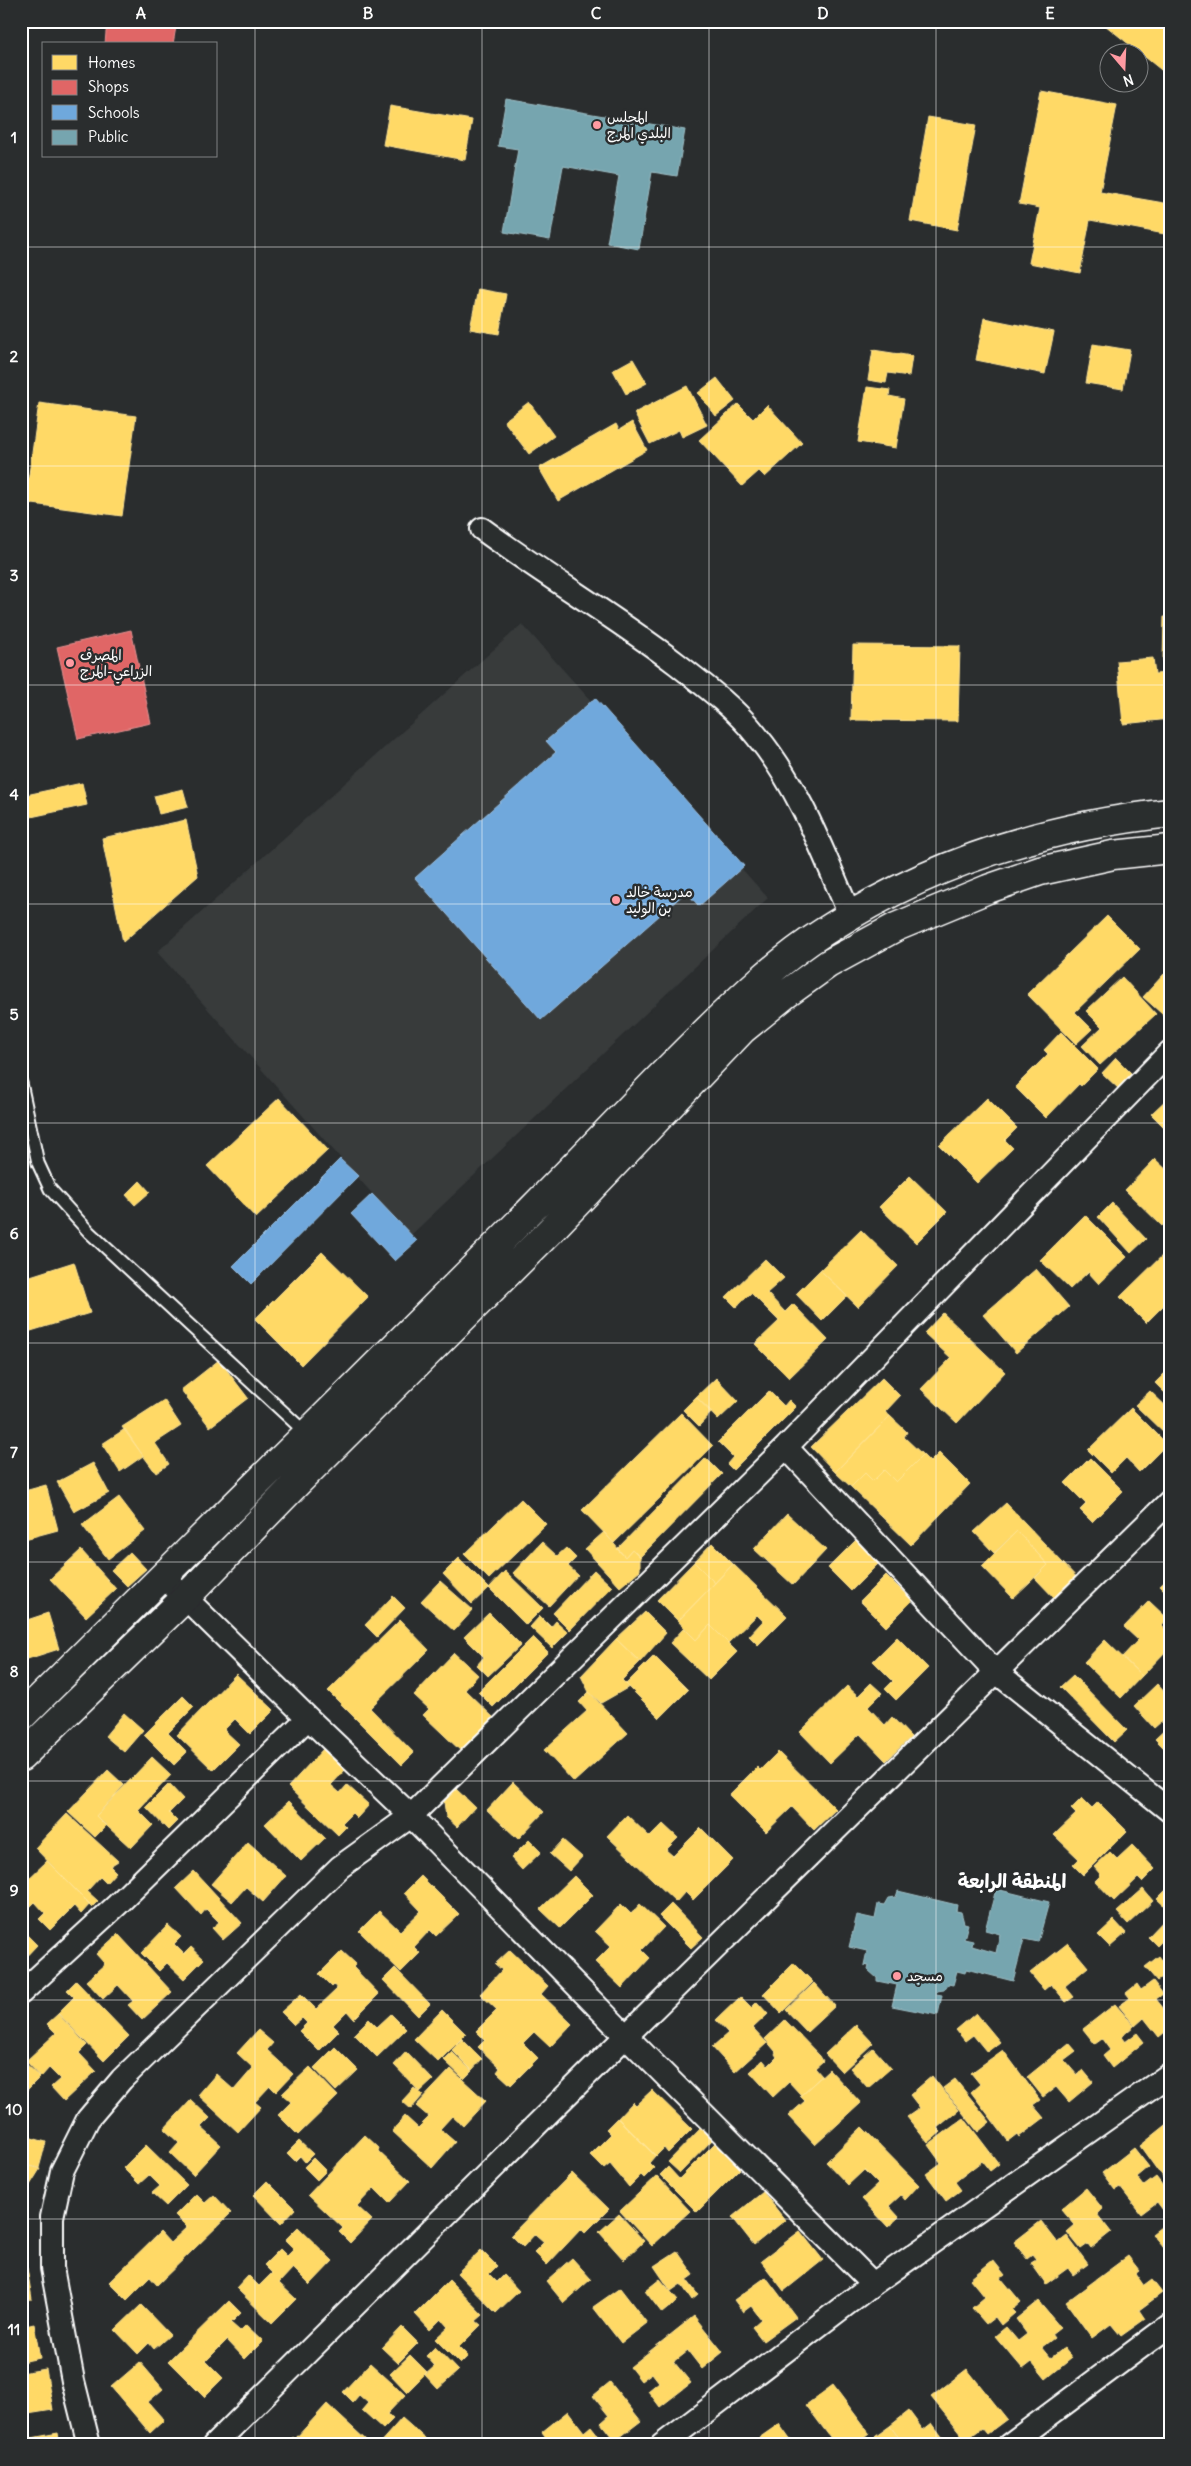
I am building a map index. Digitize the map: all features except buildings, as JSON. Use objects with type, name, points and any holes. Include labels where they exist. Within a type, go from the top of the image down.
[{"type":"main road","points":[[21,1717],[534,1207],[642,1094],[769,971],[801,946],[850,915],[964,861],[1013,842],[1132,817],[1170,813]]},
{"type":"main road","points":[[21,1757],[185,1598],[296,1484],[550,1232],[742,1030],[784,996],[828,964],[873,939],[935,910],[988,889],[1040,872],[1113,855],[1170,849]]},
{"type":"street","points":[[482,529],[647,641],[703,684],[756,734],[785,775],[804,810],[850,915]]},
{"type":"street","points":[[89,2445],[73,2380],[52,2268],[52,2218],[62,2171],[88,2119],[122,2079],[340,1867],[412,1816],[786,1447],[1170,1052]]},
{"type":"street","points":[[786,1447],[995,1671],[1170,1811]]},
{"type":"street","points":[[214,2445],[995,1671],[1170,1502]]},
{"type":"street","points":[[163,1576],[308,1718],[412,1816],[626,2036],[873,2284]]},
{"type":"street","points":[[21,1994],[117,1905],[308,1718]]},
{"type":"street","points":[[662,2445],[873,2284],[1170,2074]]},
{"type":"street","points":[[1009,2445],[1170,2325]]},
{"type":"lane","points":[[21,1083],[38,1163],[50,1189],[89,1232],[306,1433]]},
{"type":"shaded area","points":[[522,624],[768,898],[410,1236],[157,952]]},
{"type":"place","name":"المجلس البلدي المرج","points":[[597,125]]},
{"type":"place","name":"المصرف الزراعي-المرج","points":[[70,663]]},
{"type":"place","name":"مدرسة خالد بن الوليد","points":[[616,900]]},
{"type":"place","name":"مسجد","points":[[897,1976]]},
{"type":"district","name":"المنطقة الرابعة","points":[[1012,1881]]}]
